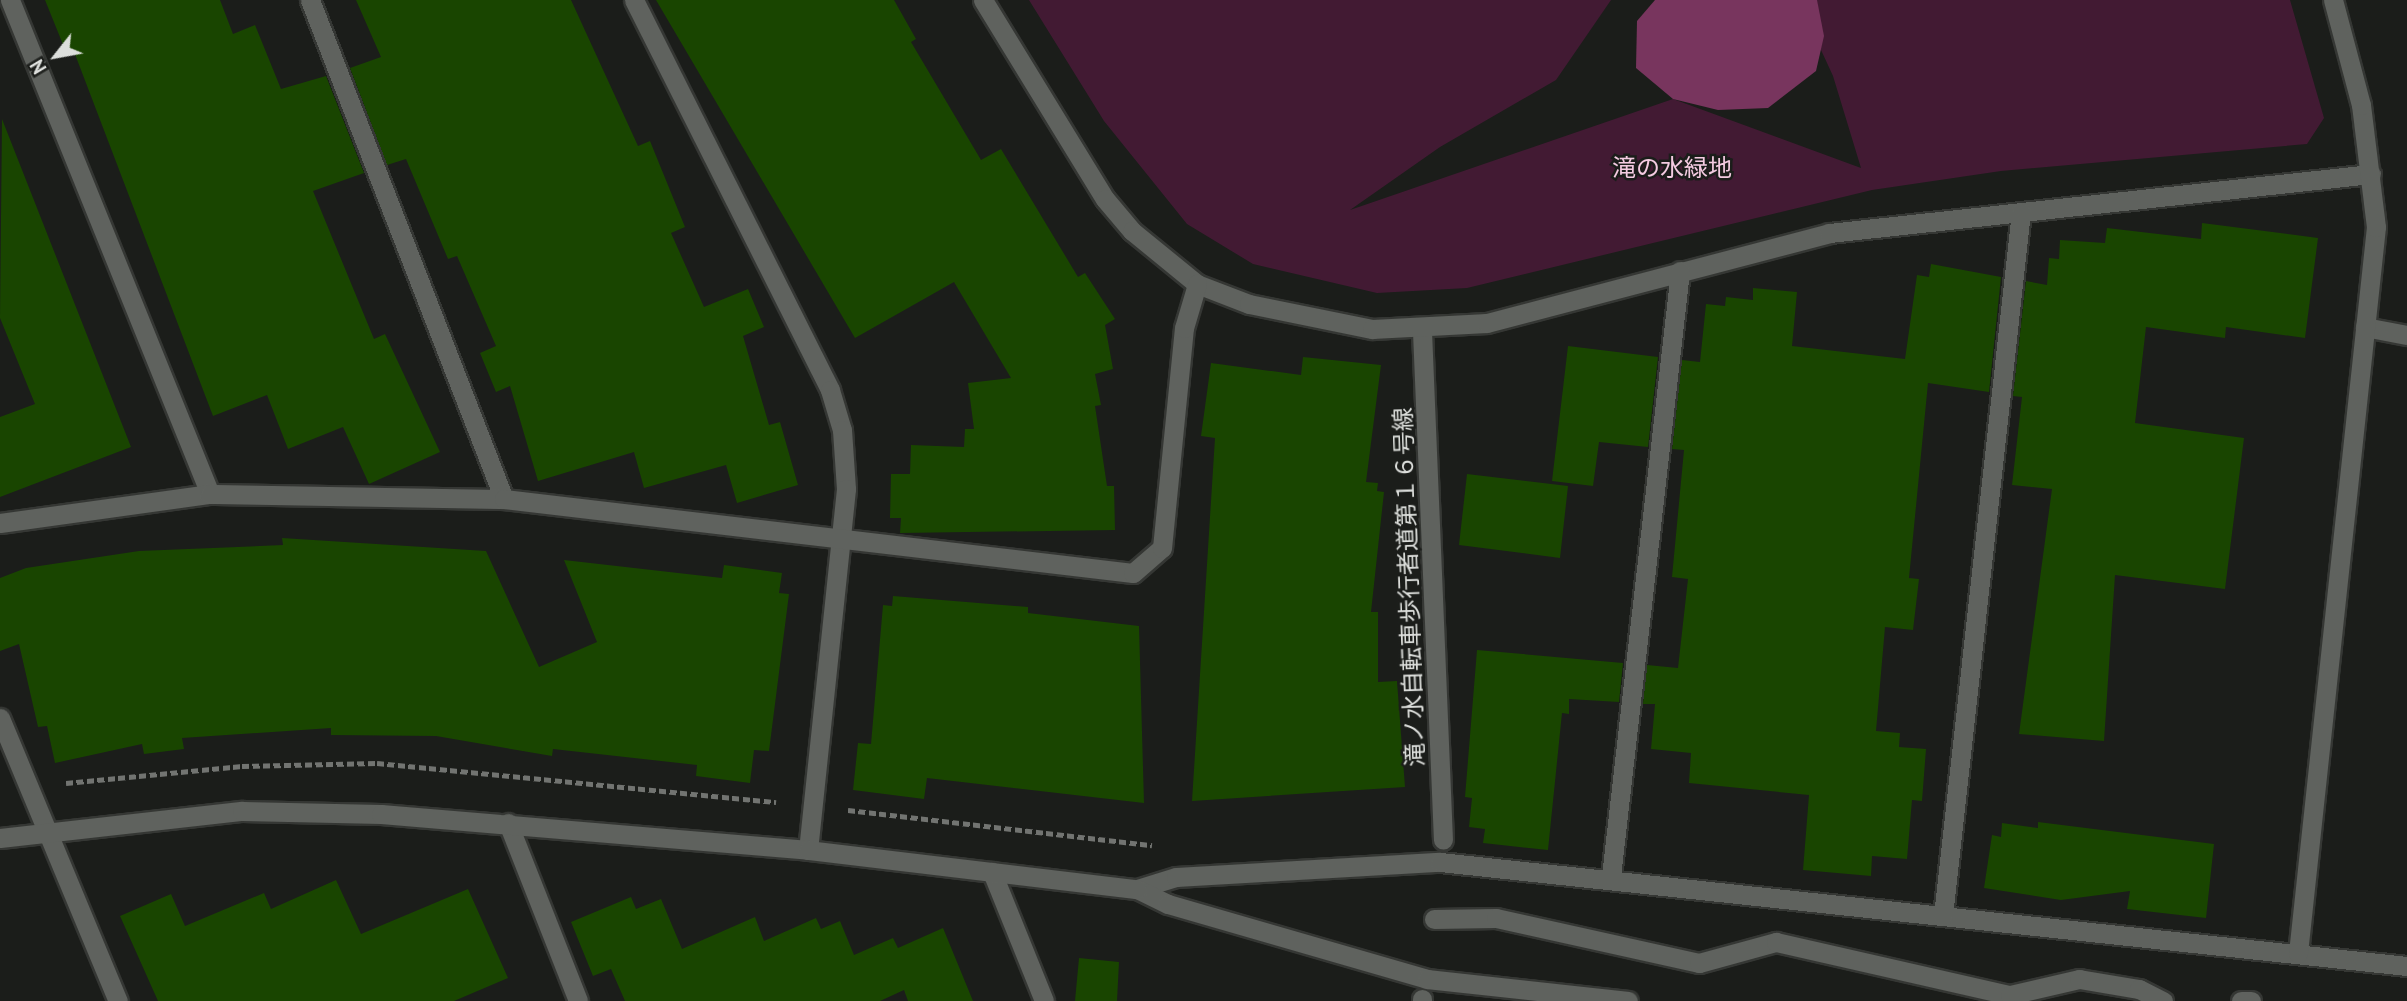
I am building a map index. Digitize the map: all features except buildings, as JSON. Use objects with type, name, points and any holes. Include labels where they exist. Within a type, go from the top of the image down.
[{"type":"street","points":[[10,0],[210,494]]},
{"type":"street","points":[[310,0],[504,499]]},
{"type":"street","points":[[634,0],[830,390],[842,430],[841,539],[808,850]]},
{"type":"street","points":[[983,0],[1105,199],[1132,231],[1197,284],[1327,323],[1422,331],[1487,323],[1829,233],[2371,174]]},
{"type":"street","points":[[2298,953],[2376,227],[2371,174],[2333,0]]},
{"type":"street","points":[[1943,916],[2021,212]]},
{"type":"street","points":[[1611,876],[1680,271]]},
{"type":"street","points":[[0,523],[210,494],[504,499],[1133,573],[1162,548],[1184,328],[1197,284]]},
{"type":"street","points":[[2365,327],[2407,335]]},
{"type":"street","name":"滝ノ水自転車歩行者道第１６号線","points":[[1422,331],[1443,840]]},
{"type":"street","points":[[0,718],[118,1001]]},
{"type":"street","points":[[0,838],[47,830],[242,811],[508,823],[808,850],[1137,889],[1168,904],[1427,979],[1621,1001]]},
{"type":"street","points":[[508,823],[578,1001]]},
{"type":"street","points":[[1137,889],[1177,877],[1440,862],[1611,876],[1943,916],[2407,966]]},
{"type":"street","points":[[992,872],[1044,1001]]},
{"type":"street","points":[[1434,919],[1496,918],[1699,963],[1776,942],[2010,995],[2079,979],[2139,989],[2163,1001]]},
{"type":"street","points":[[2241,1001],[2251,1001]]},
{"type":"path","points":[[842,809],[1159,846]]},
{"type":"green space","name":"滝の水緑地","points":[[1029,0],[1611,0],[1556,80],[1440,147],[1350,210],[1673,99],[1861,168],[1833,76],[1798,0],[2290,0],[2324,118],[2307,144],[2001,171],[1872,190],[1467,288],[1377,293],[1253,264],[1187,224],[1104,121]]},
{"type":"shaded area","points":[[1655,0],[1817,0],[1824,36],[1816,71],[1768,108],[1718,110],[1673,99],[1636,68],[1637,21]]}]
